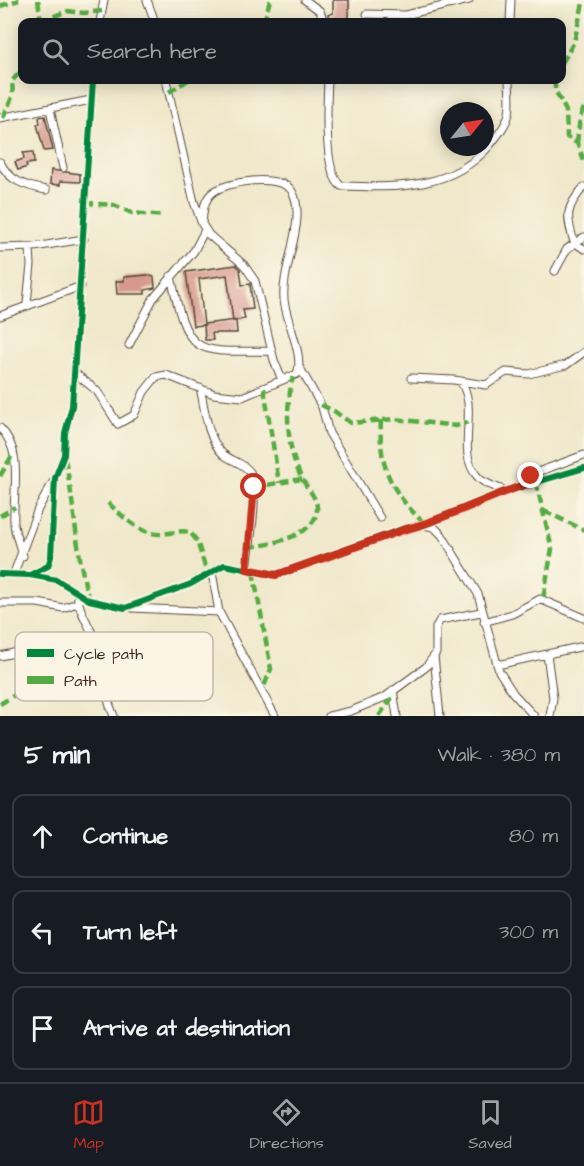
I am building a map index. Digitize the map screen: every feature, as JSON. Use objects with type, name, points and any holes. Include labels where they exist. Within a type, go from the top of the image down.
[{"type":"street","points":[[101,18],[104,0]]},
{"type":"street","points":[[147,0],[154,18]]},
{"type":"street","points":[[305,0],[320,11],[323,18]]},
{"type":"street","points":[[368,14],[405,15],[469,0]]},
{"type":"street","points":[[510,18],[511,0]]},
{"type":"street","points":[[14,573],[23,556],[38,509],[55,478],[64,455],[75,373],[93,84]]},
{"type":"street","points":[[167,84],[194,202],[204,227],[244,265],[255,281],[272,351],[282,380]]},
{"type":"street","points":[[328,84],[326,108],[331,171],[341,186],[361,187],[432,182],[456,174],[474,162],[493,141],[509,116],[509,84]]},
{"type":"street","points":[[0,118],[91,100]]},
{"type":"street","points":[[50,109],[63,168]]},
{"type":"street","points":[[0,162],[10,178],[45,190]]},
{"type":"street","points":[[129,345],[153,299],[194,251],[204,227],[204,207],[209,195],[228,183],[284,184],[291,190],[296,208],[294,237],[284,275],[284,298],[300,368],[322,406],[329,433],[380,518]]},
{"type":"street","points":[[584,187],[568,209],[574,242],[584,249]]},
{"type":"street","points":[[555,271],[561,257],[574,242],[584,237]]},
{"type":"street","points":[[0,248],[30,248],[84,239]]},
{"type":"street","points":[[27,303],[32,265],[30,248]]},
{"type":"street","points":[[171,276],[185,332],[196,344],[224,352],[272,351]]},
{"type":"street","points":[[0,316],[81,286]]},
{"type":"street","points":[[411,378],[460,381],[486,386],[506,372],[529,374],[566,365],[584,352]]},
{"type":"street","points":[[75,373],[97,391],[118,424],[134,415],[144,392],[156,377],[166,375],[225,397],[242,397],[295,376],[300,368]]},
{"type":"street","points":[[460,381],[466,394],[468,448],[475,474],[486,483],[506,491]]},
{"type":"street","points":[[200,388],[211,434],[217,446],[223,454],[244,467],[254,483],[247,569]]},
{"type":"street","points":[[0,428],[6,435],[14,454],[16,479],[14,526],[23,556]]},
{"type":"street","points":[[527,484],[535,473],[584,455]]},
{"type":"street","points":[[125,608],[191,584],[212,572],[231,565],[276,575],[423,525],[506,491],[584,468]]},
{"type":"street","points":[[55,478],[52,547],[48,566],[57,580]]},
{"type":"street","points":[[423,525],[434,527],[447,542],[476,591],[497,665],[513,693],[534,716]]},
{"type":"street","points":[[30,575],[48,566]]},
{"type":"street","points":[[212,572],[219,612],[275,716]]},
{"type":"street","points":[[0,574],[14,573],[57,580],[99,604],[171,612],[207,609],[219,612]]},
{"type":"street","points":[[77,592],[77,603],[90,632]]},
{"type":"street","points":[[484,622],[512,614],[540,599],[584,618]]},
{"type":"street","points":[[0,603],[38,603],[63,608],[77,603]]},
{"type":"street","points":[[329,716],[351,711],[393,690],[426,667],[434,656],[438,643],[436,627],[440,620],[481,612]]},
{"type":"street","points":[[497,665],[584,646]]},
{"type":"street","points":[[0,656],[15,653]]},
{"type":"street","points":[[547,654],[553,698],[550,716]]},
{"type":"street","points":[[434,656],[440,716]]},
{"type":"street","points":[[393,690],[397,716]]},
{"type":"street","points":[[109,701],[114,716]]},
{"type":"building","points":[[333,0],[349,0],[349,18],[329,18],[328,15],[333,13]]},
{"type":"building","points":[[45,116],[53,150],[44,151],[37,124],[40,124],[39,117]]},
{"type":"building","points":[[33,152],[34,163],[26,164],[27,167],[18,170],[15,162],[24,159],[23,153]]},
{"type":"building","points":[[51,170],[80,174],[80,182],[60,181],[60,185],[50,184]]},
{"type":"building","points":[[236,265],[240,269],[242,285],[250,284],[253,309],[243,310],[245,319],[233,321],[227,275],[199,279],[204,325],[193,326],[186,272]]},
{"type":"building","points":[[147,275],[154,277],[155,288],[145,290],[145,294],[117,294],[116,281],[124,281],[124,277]]},
{"type":"building","points":[[236,320],[237,333],[212,333],[213,340],[205,340],[204,324]]},
{"type":"marked path","points":[[0,6],[19,0]]},
{"type":"marked path","points":[[38,0],[40,18]]},
{"type":"marked path","points":[[265,18],[270,0]]},
{"type":"marked path","points":[[566,56],[574,42],[583,3]]},
{"type":"marked path","points":[[49,18],[68,11],[84,13],[102,11]]},
{"type":"marked path","points":[[3,118],[13,95],[12,81],[18,74]]},
{"type":"marked path","points":[[169,92],[182,84]]},
{"type":"marked path","points":[[555,84],[555,90],[566,111],[567,137],[577,143],[584,161]]},
{"type":"marked path","points":[[577,143],[580,117],[584,108]]},
{"type":"marked path","points":[[85,203],[114,205],[132,213],[164,216]]},
{"type":"marked path","points":[[249,547],[290,537],[309,526],[315,518],[317,505],[301,477],[292,453],[288,415],[293,377]]},
{"type":"marked path","points":[[264,388],[279,483]]},
{"type":"marked path","points":[[321,405],[351,423],[395,419],[456,426],[468,422]]},
{"type":"marked path","points":[[381,420],[382,451],[389,477],[403,500],[424,523]]},
{"type":"marked path","points":[[0,476],[13,454]]},
{"type":"marked path","points":[[65,459],[81,565],[89,600]]},
{"type":"marked path","points":[[254,487],[302,479]]},
{"type":"marked path","points":[[536,482],[552,549],[543,599]]},
{"type":"marked path","points":[[108,503],[132,524],[146,531],[162,534],[190,532],[197,541],[207,573]]},
{"type":"marked path","points":[[0,516],[15,507]]},
{"type":"marked path","points":[[544,511],[584,530]]},
{"type":"marked path","points":[[253,571],[271,669],[263,689]]},
{"type":"marked path","points":[[0,704],[15,695]]},
{"type":"marked path","points":[[379,716],[394,695]]},
{"type":"cycle path","points":[[30,575],[48,566],[51,557],[55,478],[64,455],[65,433],[72,406],[93,84]]},
{"type":"cycle path","points":[[0,574],[30,575],[57,580],[89,600],[125,608],[191,584],[224,565],[276,575],[403,529],[423,525],[506,491],[584,468]]},
{"type":"route","points":[[254,487],[247,569],[276,575],[319,558],[423,525],[527,484],[531,476]]}]
